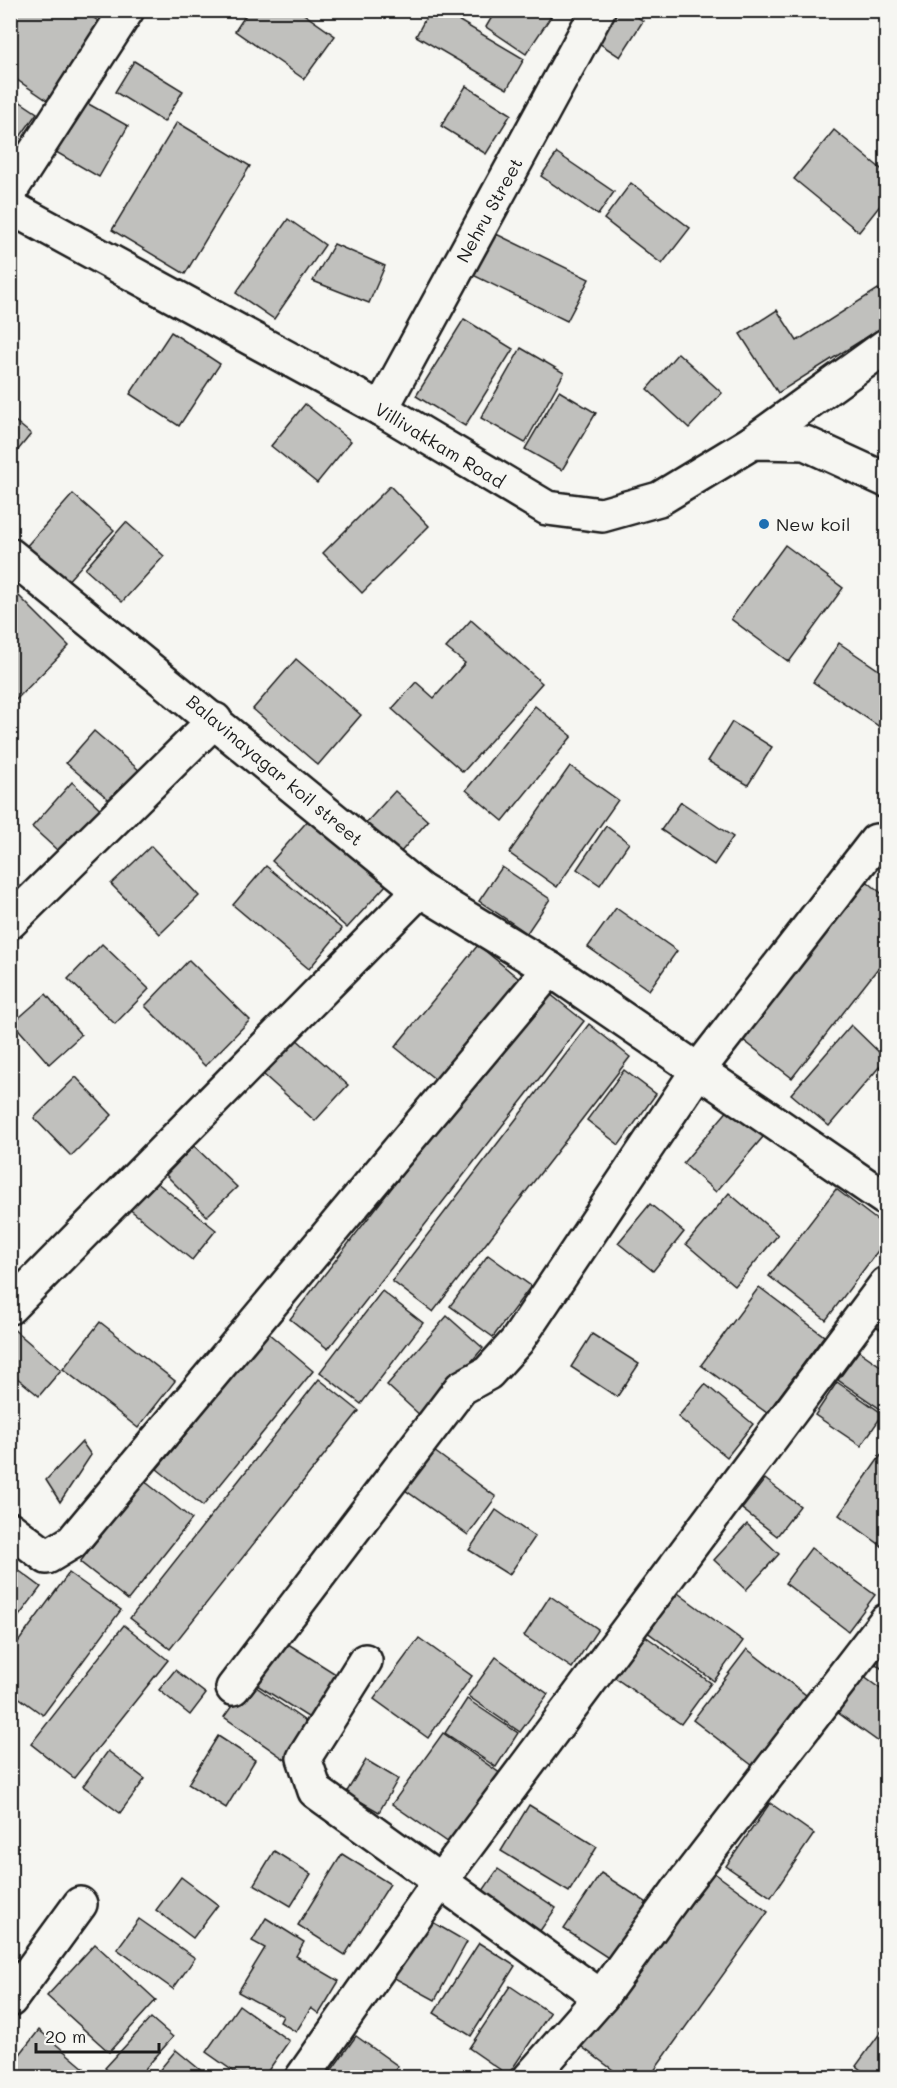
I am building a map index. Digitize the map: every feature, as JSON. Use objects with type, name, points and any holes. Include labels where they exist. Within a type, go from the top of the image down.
[{"type":"street","points":[[10,190],[127,10]]},
{"type":"street","name":"Nehru Street","points":[[381,409],[598,10]]},
{"type":"street","name":"Villivakkam Road","points":[[10,207],[381,409],[547,508],[602,515],[658,499],[753,442],[886,346]]},
{"type":"street","points":[[753,442],[805,443],[886,480]]},
{"type":"street","name":"Balavinayagar koil street","points":[[10,555],[215,720],[420,890],[550,969],[886,1199]]},
{"type":"street","points":[[10,922],[215,720]]},
{"type":"street","points":[[233,1688],[461,1388],[488,1373],[517,1341],[699,1069],[876,841]]},
{"type":"street","points":[[10,1307],[420,890]]},
{"type":"street","points":[[10,1529],[47,1557],[72,1542],[550,969]]},
{"type":"street","points":[[302,2078],[439,1883],[886,1284]]},
{"type":"street","points":[[530,2078],[601,1997],[680,1888],[886,1621]]},
{"type":"street","points":[[365,1661],[304,1758],[307,1774],[315,1791],[439,1883],[601,1997]]},
{"type":"street","points":[[10,2000],[80,1904]]},
{"type":"building","points":[[10,10],[82,10],[107,27],[54,105],[10,75]]},
{"type":"building","points":[[249,10],[298,10],[335,36],[304,79],[235,31]]},
{"type":"building","points":[[430,10],[441,10],[524,59],[507,89],[416,36]]},
{"type":"building","points":[[496,10],[545,10],[552,15],[526,54],[486,27]]},
{"type":"building","points":[[605,10],[627,10],[643,21],[620,57],[588,36]]},
{"type":"building","points":[[134,61],[183,91],[164,122],[115,92]]},
{"type":"building","points":[[466,86],[511,114],[486,154],[441,126]]},
{"type":"building","points":[[10,95],[37,113],[10,151]]},
{"type":"building","points":[[85,102],[128,126],[99,177],[56,152]]},
{"type":"building","points":[[177,122],[250,166],[185,274],[112,230]]},
{"type":"building","points":[[834,130],[886,173],[886,198],[859,232],[794,179]]},
{"type":"building","points":[[557,153],[614,192],[598,215],[541,176]]},
{"type":"building","points":[[631,183],[690,228],[662,264],[604,219]]},
{"type":"building","points":[[288,219],[325,245],[274,319],[236,293]]},
{"type":"building","points":[[492,232],[589,279],[567,321],[471,274]]},
{"type":"building","points":[[334,244],[385,266],[369,303],[313,281]]},
{"type":"building","points":[[878,289],[886,302],[886,325],[778,393],[740,334],[777,310],[797,341]]},
{"type":"building","points":[[464,319],[513,349],[465,426],[416,396]]},
{"type":"building","points":[[171,332],[220,364],[179,426],[130,394]]},
{"type":"building","points":[[521,348],[564,373],[525,443],[481,418]]},
{"type":"building","points":[[678,353],[722,393],[689,428],[647,389]]},
{"type":"building","points":[[559,391],[596,413],[562,470],[525,449]]},
{"type":"building","points":[[305,404],[351,441],[317,483],[271,446]]},
{"type":"building","points":[[10,417],[31,434],[10,460]]},
{"type":"building","points":[[390,486],[429,526],[362,593],[323,553]]},
{"type":"building","points":[[73,494],[114,530],[64,585],[24,549]]},
{"type":"building","points":[[126,522],[164,556],[122,602],[85,569]]},
{"type":"building","points":[[785,545],[843,588],[789,662],[731,619]]},
{"type":"building","points":[[19,596],[69,646],[10,706],[10,604]]},
{"type":"building","points":[[471,620],[542,683],[463,772],[392,709],[416,682],[434,698],[465,663],[446,648]]},
{"type":"building","points":[[839,643],[886,675],[886,731],[813,682]]},
{"type":"building","points":[[296,659],[361,715],[318,765],[253,709]]},
{"type":"building","points":[[535,706],[572,736],[503,821],[466,790]]},
{"type":"building","points":[[732,722],[772,747],[748,785],[708,761]]},
{"type":"building","points":[[94,731],[147,777],[120,809],[66,763]]},
{"type":"building","points":[[570,766],[618,800],[557,887],[509,853]]},
{"type":"building","points":[[72,782],[109,817],[69,861],[32,827]]},
{"type":"building","points":[[395,791],[428,821],[399,854],[365,824]]},
{"type":"building","points":[[681,802],[733,837],[714,865],[661,830]]},
{"type":"building","points":[[311,817],[386,885],[347,928],[272,861]]},
{"type":"building","points":[[606,826],[629,843],[600,885],[577,869]]},
{"type":"building","points":[[151,846],[199,896],[160,934],[111,884]]},
{"type":"building","points":[[266,866],[342,929],[309,969],[233,905]]},
{"type":"building","points":[[502,867],[550,899],[527,933],[479,901]]},
{"type":"building","points":[[863,878],[886,897],[886,958],[792,1078],[738,1036]]},
{"type":"building","points":[[616,908],[677,951],[649,990],[588,947]]},
{"type":"building","points":[[102,944],[149,989],[115,1024],[68,979]]},
{"type":"building","points":[[478,945],[523,982],[441,1084],[395,1047]]},
{"type":"building","points":[[189,960],[250,1020],[205,1066],[145,1006]]},
{"type":"building","points":[[545,990],[584,1021],[328,1349],[290,1319]]},
{"type":"building","points":[[46,994],[81,1035],[49,1064],[13,1023]]},
{"type":"building","points":[[589,1024],[630,1057],[433,1312],[392,1281]]},
{"type":"building","points":[[851,1025],[886,1059],[829,1126],[791,1094]]},
{"type":"building","points":[[286,1030],[348,1085],[315,1121],[254,1066]]},
{"type":"building","points":[[624,1070],[656,1094],[619,1145],[587,1120]]},
{"type":"building","points":[[76,1077],[112,1115],[71,1156],[34,1118]]},
{"type":"building","points":[[736,1101],[769,1130],[716,1192],[683,1163]]},
{"type":"building","points":[[194,1146],[237,1187],[207,1216],[166,1175]]},
{"type":"building","points":[[151,1178],[216,1230],[192,1260],[128,1208]]},
{"type":"building","points":[[836,1189],[886,1227],[886,1240],[826,1320],[769,1276]]},
{"type":"building","points":[[729,1193],[778,1235],[735,1286],[686,1244]]},
{"type":"building","points":[[650,1204],[684,1232],[653,1271],[618,1243]]},
{"type":"building","points":[[488,1255],[531,1286],[493,1337],[450,1306]]},
{"type":"building","points":[[759,1287],[824,1336],[767,1413],[701,1365]]},
{"type":"building","points":[[382,1291],[423,1323],[361,1404],[320,1372]]},
{"type":"building","points":[[886,1307],[886,1333],[874,1325]]},
{"type":"building","points":[[447,1316],[483,1348],[423,1418],[387,1385]]},
{"type":"building","points":[[100,1322],[175,1381],[138,1428],[63,1369]]},
{"type":"building","points":[[11,1327],[61,1370],[39,1396],[10,1372]]},
{"type":"building","points":[[268,1333],[313,1371],[203,1506],[157,1469]]},
{"type":"building","points":[[592,1334],[639,1364],[617,1397],[571,1367]]},
{"type":"building","points":[[859,1351],[886,1370],[885,1412],[838,1380]]},
{"type":"building","points":[[319,1379],[359,1411],[170,1649],[130,1618]]},
{"type":"building","points":[[837,1382],[883,1414],[861,1446],[815,1415]]},
{"type":"building","points":[[705,1384],[753,1424],[727,1457],[678,1417]]},
{"type":"building","points":[[82,1442],[91,1455],[60,1502],[46,1480]]},
{"type":"building","points":[[434,1451],[496,1497],[468,1535],[405,1490]]},
{"type":"building","points":[[884,1451],[886,1453],[886,1549],[839,1515]]},
{"type":"building","points":[[765,1479],[800,1506],[777,1536],[742,1509]]},
{"type":"building","points":[[143,1480],[192,1519],[128,1600],[80,1562]]},
{"type":"building","points":[[496,1510],[535,1537],[509,1575],[469,1550]]},
{"type":"building","points":[[747,1524],[779,1554],[746,1590],[714,1560]]},
{"type":"building","points":[[811,1548],[875,1595],[848,1631],[785,1583]]},
{"type":"building","points":[[10,1564],[41,1587],[10,1628]]},
{"type":"building","points":[[69,1573],[121,1610],[43,1715],[10,1691],[10,1653]]},
{"type":"building","points":[[675,1591],[743,1641],[714,1681],[646,1631]]},
{"type":"building","points":[[550,1596],[598,1629],[572,1668],[524,1636]]},
{"type":"building","points":[[124,1625],[168,1660],[74,1778],[31,1744]]},
{"type":"building","points":[[641,1633],[711,1683],[681,1724],[611,1675]]},
{"type":"building","points":[[419,1638],[472,1676],[428,1738],[374,1699]]},
{"type":"building","points":[[285,1642],[339,1676],[311,1719],[257,1685]]},
{"type":"building","points":[[747,1649],[811,1699],[757,1769],[693,1720]]},
{"type":"building","points":[[886,1649],[886,1672],[876,1664]]},
{"type":"building","points":[[496,1657],[548,1694],[520,1732],[468,1696]]},
{"type":"building","points":[[175,1670],[206,1694],[190,1715],[159,1690]]},
{"type":"building","points":[[860,1674],[886,1693],[886,1747],[834,1710]]},
{"type":"building","points":[[249,1682],[315,1728],[290,1763],[224,1717]]},
{"type":"building","points":[[467,1699],[518,1733],[496,1767],[445,1733]]},
{"type":"building","points":[[443,1733],[501,1774],[451,1845],[392,1804]]},
{"type":"building","points":[[218,1736],[255,1760],[226,1808],[188,1784]]},
{"type":"building","points":[[108,1751],[145,1779],[120,1813],[83,1786]]},
{"type":"building","points":[[366,1760],[398,1779],[379,1812],[346,1793]]},
{"type":"building","points":[[770,1803],[814,1834],[771,1897],[726,1866]]},
{"type":"building","points":[[529,1805],[597,1847],[569,1892],[501,1851]]},
{"type":"building","points":[[274,1851],[311,1874],[291,1906],[254,1884]]},
{"type":"building","points":[[342,1854],[390,1884],[345,1955],[298,1925]]},
{"type":"building","points":[[706,1867],[768,1912],[649,2078],[624,2078],[578,2044]]},
{"type":"building","points":[[498,1869],[556,1908],[535,1938],[478,1898]]},
{"type":"building","points":[[601,1873],[652,1906],[616,1963],[564,1929]]},
{"type":"building","points":[[181,1877],[218,1905],[193,1938],[156,1910]]},
{"type":"building","points":[[422,1916],[467,1942],[435,2000],[389,1975]]},
{"type":"building","points":[[266,1918],[304,1942],[296,1956],[339,1981],[319,2014],[311,2008],[296,2032],[280,2022],[283,2016],[238,1992],[265,1948],[252,1941]]},
{"type":"building","points":[[139,1919],[195,1958],[173,1989],[117,1949]]},
{"type":"building","points":[[479,1943],[515,1966],[471,2036],[434,2013]]},
{"type":"building","points":[[95,1944],[156,2000],[109,2052],[47,1996]]},
{"type":"building","points":[[510,1986],[550,2013],[508,2075],[469,2048]]},
{"type":"building","points":[[239,2005],[289,2041],[263,2078],[243,2078],[206,2052]]},
{"type":"building","points":[[151,2018],[173,2037],[137,2078],[115,2078],[105,2068]]},
{"type":"building","points":[[886,2025],[886,2078],[871,2078],[856,2066]]},
{"type":"building","points":[[39,2030],[84,2068],[76,2078],[23,2078],[10,2067]]},
{"type":"building","points":[[356,2036],[398,2066],[390,2078],[326,2078]]},
{"type":"building","points":[[176,2050],[210,2078],[153,2078]]},
{"type":"place","name":"New koil","points":[[764,524]]}]
